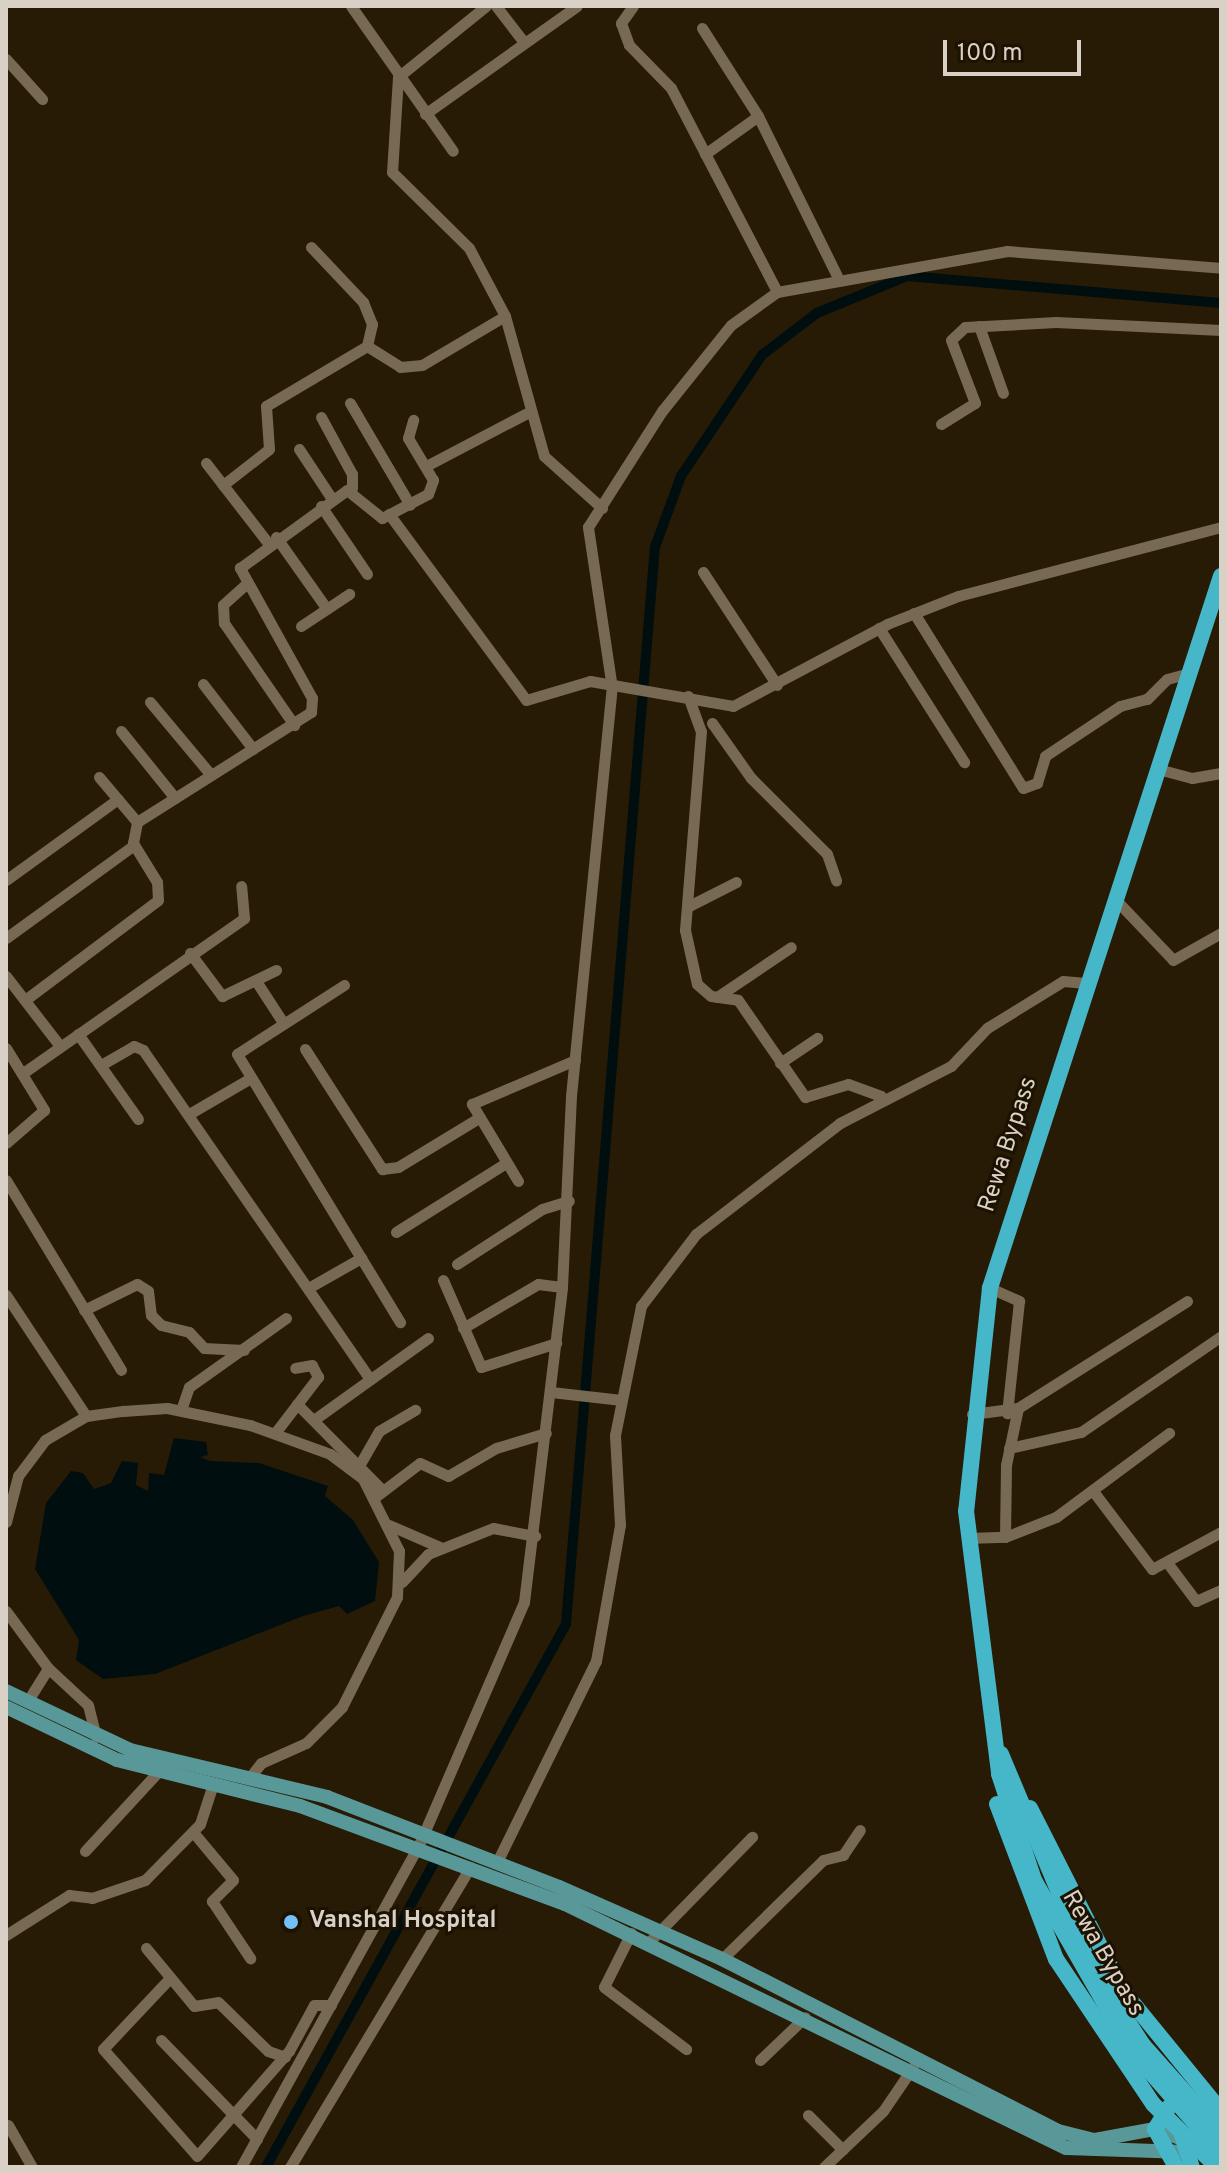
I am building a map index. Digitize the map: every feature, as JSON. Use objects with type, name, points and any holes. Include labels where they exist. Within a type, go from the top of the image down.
[{"type":"highway","name":"Rewa Bypass","points":[[1221,576],[1086,983],[990,1288],[971,1414],[968,1538],[999,1749],[999,1774],[1024,1835],[1051,1918],[1104,2008],[1160,2088],[1221,2153]]},
{"type":"highway","name":"Rewa Bypass","points":[[999,1749],[1015,1787],[1024,1835],[1110,1996],[1143,2045],[1221,2133]]},
{"type":"highway","points":[[999,1774],[1004,1832],[1056,1959],[1185,2148],[1217,2167]]},
{"type":"highway","points":[[1015,1787],[1123,1991],[1216,2106],[1185,2148]]},
{"type":"highway","points":[[1176,2167],[1155,2129],[1162,2113],[1195,2083]]},
{"type":"main road","points":[[6,1691],[17,1704],[157,1773],[213,1784],[426,1844]]},
{"type":"main road","points":[[17,1704],[96,1737],[327,1797],[426,1844],[631,1933],[653,1935],[722,1959],[1066,2148],[1185,2148]]},
{"type":"main road","points":[[470,1862],[497,1862],[653,1935],[805,2017],[1073,2137],[1111,2139],[1155,2129],[1185,2148]]},
{"type":"street","points":[[351,6],[398,77],[453,151]]},
{"type":"street","points":[[486,6],[398,77],[392,172],[446,217],[505,316],[527,413],[544,456],[602,508]]},
{"type":"street","points":[[496,6],[523,41]]},
{"type":"street","points":[[425,114],[523,41],[577,6]]},
{"type":"street","points":[[633,6],[621,18],[629,45],[671,88],[777,292]]},
{"type":"street","points":[[702,28],[758,116],[837,276]]},
{"type":"street","points":[[6,59],[42,99]]},
{"type":"street","points":[[705,154],[758,116]]},
{"type":"street","points":[[223,485],[269,449],[266,406],[367,346],[372,324],[363,302],[311,247]]},
{"type":"street","points":[[241,2167],[331,2005],[426,1844],[514,1634],[535,1536],[546,1433],[554,1393],[569,1201],[575,1060],[616,689],[603,597],[587,536],[655,420],[731,325],[777,292],[837,276],[1007,251],[1221,268]]},
{"type":"street","points":[[367,346],[400,367],[422,365],[505,316]]},
{"type":"street","points":[[979,326],[1003,393]]},
{"type":"street","points":[[941,424],[974,407],[951,340],[955,331],[979,326],[1221,330]]},
{"type":"street","points":[[350,403],[410,505]]},
{"type":"street","points":[[426,466],[527,413]]},
{"type":"street","points":[[321,417],[352,474],[352,488],[377,517],[410,505],[434,485],[408,438],[413,420]]},
{"type":"street","points":[[299,449],[367,574]]},
{"type":"street","points":[[206,463],[327,609]]},
{"type":"street","points":[[137,822],[311,712],[312,698],[246,584],[243,562],[326,502],[352,488]]},
{"type":"street","points":[[389,514],[526,700],[590,681],[616,689],[670,692],[737,706]]},
{"type":"street","points":[[701,731],[737,706],[879,628],[914,613],[1221,527]]},
{"type":"street","points":[[703,572],[777,685]]},
{"type":"street","points":[[246,584],[223,605],[224,623],[294,725]]},
{"type":"street","points":[[301,626],[349,594]]},
{"type":"street","points":[[914,613],[1005,767],[1027,789],[1039,781],[1045,756],[1120,706],[1147,699],[1167,679],[1190,673]]},
{"type":"street","points":[[879,628],[964,762]]},
{"type":"street","points":[[203,684],[253,749]]},
{"type":"street","points":[[688,696],[701,731],[687,907],[689,965],[701,990],[717,997],[738,1000],[780,1063],[808,1098],[848,1084],[881,1096]]},
{"type":"street","points":[[150,702],[211,775]]},
{"type":"street","points":[[712,723],[751,778],[827,854],[836,880]]},
{"type":"street","points":[[121,731],[175,798]]},
{"type":"street","points":[[1158,769],[1192,778],[1221,773]]},
{"type":"street","points":[[25,1000],[158,900],[157,882],[134,845],[137,822],[99,777]]},
{"type":"street","points":[[6,880],[118,799]]},
{"type":"street","points":[[6,938],[134,845]]},
{"type":"street","points":[[687,907],[736,882]]},
{"type":"street","points":[[23,1073],[244,918],[241,886]]},
{"type":"street","points":[[1115,899],[1173,960],[1221,933]]},
{"type":"street","points":[[717,997],[791,947]]},
{"type":"street","points":[[190,953],[222,996],[276,970]]},
{"type":"street","points":[[6,976],[60,1046]]},
{"type":"street","points":[[256,981],[282,1021]]},
{"type":"street","points":[[497,1862],[596,1661],[619,1540],[613,1463],[617,1400],[638,1311],[690,1240],[881,1096],[951,1066],[987,1028],[1063,981],[1086,983]]},
{"type":"street","points":[[344,985],[240,1048],[249,1079],[400,1322]]},
{"type":"street","points":[[78,1034],[138,1119]]},
{"type":"street","points":[[780,1063],[817,1038]]},
{"type":"street","points":[[101,1065],[138,1046],[310,1287],[370,1379]]},
{"type":"street","points":[[6,1048],[44,1110],[6,1143]]},
{"type":"street","points":[[305,1049],[382,1169],[398,1167],[477,1119]]},
{"type":"street","points":[[518,1181],[477,1119],[475,1100],[575,1060]]},
{"type":"street","points":[[189,1114],[249,1079]]},
{"type":"street","points":[[396,1232],[506,1163]]},
{"type":"street","points":[[6,1180],[121,1370]]},
{"type":"street","points":[[457,1264],[542,1209],[569,1201]]},
{"type":"street","points":[[310,1287],[361,1258]]},
{"type":"street","points":[[443,1280],[484,1369],[556,1343]]},
{"type":"street","points":[[84,1310],[137,1284],[148,1291],[151,1315],[161,1325],[189,1332],[204,1348],[244,1350]]},
{"type":"street","points":[[463,1328],[538,1284],[562,1287]]},
{"type":"street","points":[[990,1288],[1019,1301],[1005,1537]]},
{"type":"street","points":[[6,1295],[86,1416]]},
{"type":"street","points":[[971,1414],[1012,1411],[1187,1301]]},
{"type":"street","points":[[181,1410],[189,1387],[286,1318]]},
{"type":"street","points":[[1009,1448],[1081,1432],[1221,1336]]},
{"type":"street","points":[[315,1419],[428,1338]]},
{"type":"street","points":[[275,1433],[318,1372],[312,1365],[295,1368]]},
{"type":"street","points":[[554,1393],[617,1400]]},
{"type":"street","points":[[297,1404],[360,1464],[379,1494],[402,1583]]},
{"type":"street","points":[[6,1522],[32,1453],[86,1416],[181,1410],[275,1433],[339,1459],[379,1494]]},
{"type":"street","points":[[360,1464],[379,1431],[415,1410]]},
{"type":"street","points":[[379,1494],[420,1463],[444,1477],[496,1448],[546,1433]]},
{"type":"street","points":[[968,1538],[1005,1537],[1056,1517],[1169,1433]]},
{"type":"street","points":[[1093,1491],[1149,1567],[1169,1565],[1221,1532]]},
{"type":"street","points":[[389,1525],[442,1548]]},
{"type":"street","points":[[250,1777],[261,1763],[306,1743],[342,1707],[402,1583],[419,1560],[442,1548],[500,1527],[535,1536]]},
{"type":"street","points":[[1169,1565],[1196,1601],[1221,1590]]},
{"type":"street","points":[[6,1611],[48,1668],[88,1705],[96,1737]]},
{"type":"street","points":[[17,1704],[48,1668]]},
{"type":"street","points":[[85,1851],[157,1773]]},
{"type":"street","points":[[6,1935],[69,1895],[92,1898],[141,1882],[193,1832],[213,1784]]},
{"type":"street","points":[[722,1959],[823,1860],[843,1855],[860,1830]]},
{"type":"street","points":[[193,1832],[233,1880],[212,1901],[250,1958]]},
{"type":"street","points":[[653,1935],[752,1837]]},
{"type":"street","points":[[290,2167],[470,1862]]},
{"type":"street","points":[[631,1933],[604,1987],[686,2049]]},
{"type":"street","points":[[146,1948],[194,2006],[223,2005],[264,2047],[285,2057]]},
{"type":"street","points":[[169,1979],[104,2053],[197,2156],[285,2057],[314,2005],[331,2005]]},
{"type":"street","points":[[760,2060],[805,2017]]},
{"type":"street","points":[[161,2040],[233,2118],[257,2139]]},
{"type":"street","points":[[824,2167],[843,2150],[915,2064]]},
{"type":"street","points":[[808,2115],[843,2150]]},
{"type":"street","points":[[8,2125],[32,2167]]},
{"type":"shaded area","points":[[174,1438],[206,1442],[208,1455],[200,1457],[210,1461],[259,1463],[328,1486],[325,1496],[353,1520],[379,1562],[375,1601],[347,1614],[339,1606],[303,1616],[155,1674],[103,1679],[76,1660],[79,1640],[35,1569],[46,1503],[71,1471],[83,1473],[94,1489],[111,1483],[122,1461],[138,1463],[136,1485],[148,1491],[149,1473],[164,1475]]},
{"type":"waterway","points":[[266,2167],[566,1624],[655,547],[681,476],[762,355],[817,313],[907,276],[1221,303]]},
{"type":"place","name":"Vanshal Hospital","points":[[291,1922]]}]
